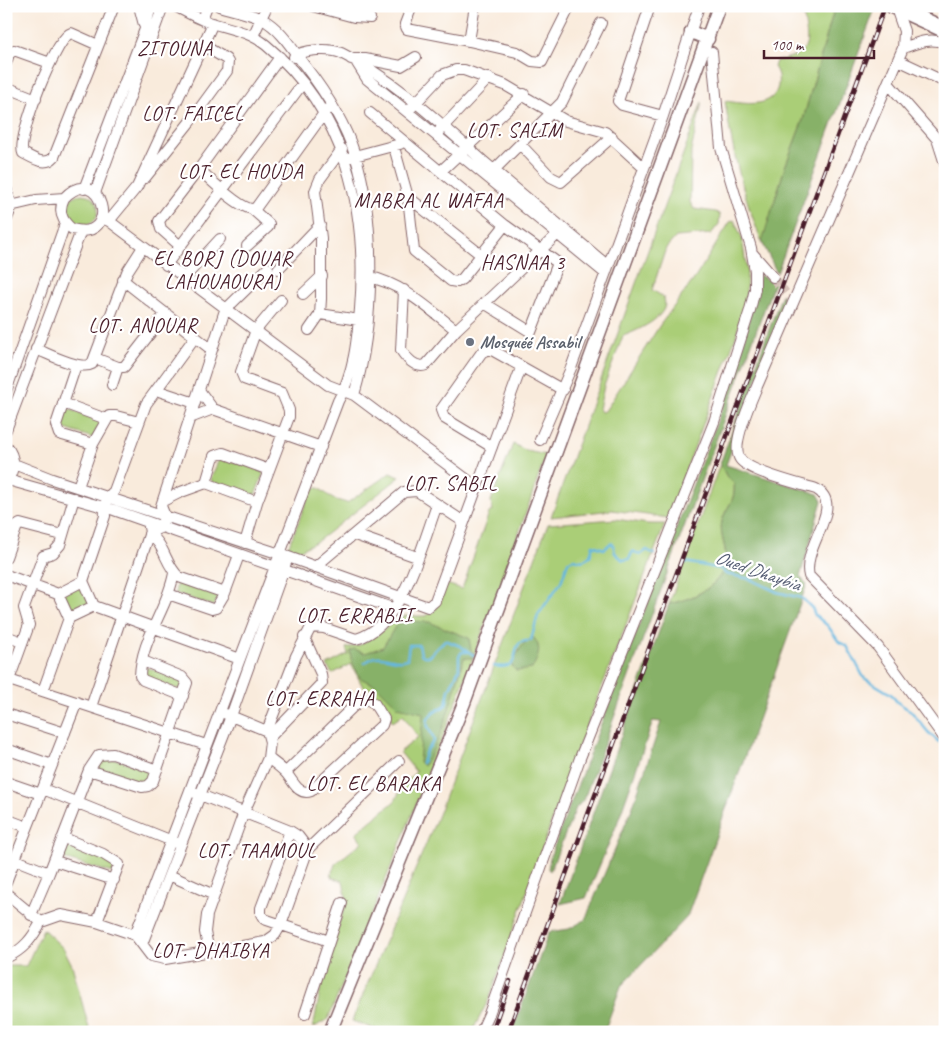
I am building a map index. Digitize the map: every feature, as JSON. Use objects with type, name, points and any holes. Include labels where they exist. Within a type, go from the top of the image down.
[{"type":"highway","points":[[900,7],[945,22]]},
{"type":"highway","points":[[900,7],[945,30]]},
{"type":"main road","points":[[330,1032],[468,694],[719,6]]},
{"type":"main road","points":[[339,1032],[494,644],[712,52],[727,6]]},
{"type":"main road","points":[[691,32],[708,38]]},
{"type":"street","points":[[98,45],[70,33],[66,34],[50,63],[36,99],[21,148],[23,153],[45,163],[50,162],[54,158],[114,6]]},
{"type":"street","points":[[140,6],[145,29]]},
{"type":"street","points":[[84,189],[145,29],[151,6]]},
{"type":"street","points":[[95,193],[163,6]]},
{"type":"street","points":[[202,19],[207,6]]},
{"type":"street","points":[[218,6],[262,19],[278,32],[332,104],[351,158],[367,276],[364,348],[354,395]]},
{"type":"street","points":[[254,36],[267,6]]},
{"type":"street","points":[[312,6],[334,9],[354,17],[370,18]]},
{"type":"street","points":[[354,17],[358,6]]},
{"type":"street","points":[[412,6],[405,24],[408,29],[517,52],[532,61],[542,62],[570,6]]},
{"type":"street","points":[[650,6],[618,101],[622,106],[663,116]]},
{"type":"street","points":[[540,440],[563,390],[663,116],[699,6]]},
{"type":"street","points":[[157,25],[166,15],[179,7],[202,19],[254,36],[283,60],[303,84],[323,114],[342,149],[351,158]]},
{"type":"street","points":[[469,41],[473,7]]},
{"type":"street","points":[[900,7],[904,31],[903,48],[789,297],[743,423],[738,455],[750,467],[816,489],[825,495],[828,505],[807,563],[809,576],[878,647],[945,739]]},
{"type":"street","points":[[137,187],[213,23]]},
{"type":"street","points":[[490,173],[552,114],[562,102],[581,67],[601,23]]},
{"type":"street","points":[[903,48],[923,41],[945,43]]},
{"type":"street","points":[[65,224],[81,231],[93,228],[105,220],[137,187],[189,123],[227,71],[228,62],[226,59],[203,46]]},
{"type":"street","points":[[6,63],[9,54],[14,50],[50,63]]},
{"type":"street","points":[[179,245],[161,229],[159,221],[283,60],[296,54],[330,50],[340,52],[373,71],[416,103],[459,154],[490,173],[607,269]]},
{"type":"street","points":[[481,1032],[580,758],[730,378],[755,290],[752,253],[721,148],[712,52]]},
{"type":"street","points":[[353,61],[365,59],[401,66],[416,56]]},
{"type":"street","points":[[898,60],[945,82]]},
{"type":"street","points":[[353,61],[367,79],[408,112],[466,146],[490,173]]},
{"type":"street","points":[[408,112],[442,76],[448,72],[464,70],[489,78],[524,94],[552,114],[578,125],[605,132],[643,167]]},
{"type":"street","points":[[439,130],[489,78]]},
{"type":"street","points":[[888,83],[941,141],[945,164]]},
{"type":"street","points":[[166,265],[179,245],[223,191],[303,84]]},
{"type":"street","points":[[6,87],[36,99]]},
{"type":"street","points":[[441,171],[524,94]]},
{"type":"street","points":[[252,209],[257,207],[332,104]]},
{"type":"street","points":[[370,113],[505,225],[556,260],[558,267],[531,332],[484,303]]},
{"type":"street","points":[[520,144],[551,177],[561,182],[612,137]]},
{"type":"street","points":[[351,158],[394,147],[405,142]]},
{"type":"street","points":[[394,147],[408,197],[412,244],[420,257],[451,281],[458,282],[462,279],[505,225]]},
{"type":"street","points":[[309,330],[320,314],[322,276],[320,225],[315,191],[317,185],[342,149]]},
{"type":"street","points":[[199,169],[223,191],[252,209],[269,224],[247,246]]},
{"type":"street","points":[[6,188],[9,206],[6,221]]},
{"type":"street","points":[[6,391],[65,224],[60,211],[64,198],[69,192],[84,189],[95,193],[102,205],[105,220],[143,246],[225,310],[256,330],[328,384],[343,392],[354,395],[477,487]]},
{"type":"street","points":[[408,197],[480,254]]},
{"type":"street","points":[[9,206],[36,200],[64,198]]},
{"type":"street","points":[[160,528],[163,508],[225,310],[320,225]]},
{"type":"street","points":[[6,430],[81,231]]},
{"type":"street","points":[[404,290],[401,350],[418,366],[426,365],[456,330],[560,231]]},
{"type":"street","points":[[184,278],[220,239]]},
{"type":"street","points":[[36,349],[76,365],[88,366],[95,358],[130,264],[143,246]]},
{"type":"street","points":[[752,253],[772,277]]},
{"type":"street","points":[[303,294],[322,276]]},
{"type":"street","points":[[367,276],[404,290],[456,330]]},
{"type":"street","points":[[142,944],[181,845],[206,745],[240,659],[279,569],[321,446],[343,392],[352,365],[367,276]]},
{"type":"street","points":[[123,280],[212,350]]},
{"type":"street","points":[[245,543],[256,502],[284,433],[290,410],[282,393],[244,379],[241,372],[256,330],[281,300]]},
{"type":"street","points":[[95,358],[118,367],[126,365],[166,313]]},
{"type":"street","points":[[320,314],[359,320]]},
{"type":"street","points":[[58,594],[83,581],[146,404],[196,337]]},
{"type":"street","points":[[492,447],[444,418],[441,410],[442,406],[486,349],[490,349],[563,390]]},
{"type":"street","points":[[76,365],[56,425],[59,434],[93,444]]},
{"type":"street","points":[[112,385],[118,367]]},
{"type":"street","points":[[163,508],[245,543],[401,599],[426,607],[432,605],[521,368]]},
{"type":"street","points":[[156,390],[195,404]]},
{"type":"street","points":[[199,390],[213,409],[321,446]]},
{"type":"street","points":[[63,403],[106,419]]},
{"type":"street","points":[[190,418],[213,409]]},
{"type":"street","points":[[78,487],[93,444],[106,419],[112,415],[139,422]]},
{"type":"street","points":[[6,446],[14,464],[7,481],[74,498],[149,530],[157,540],[174,572],[183,579],[225,592]]},
{"type":"street","points":[[206,484],[214,456],[222,453],[269,470]]},
{"type":"street","points":[[14,464],[78,487],[113,496],[151,511],[163,508],[180,492],[206,484],[256,502]]},
{"type":"street","points":[[315,567],[404,492],[417,491],[464,522]]},
{"type":"street","points":[[74,498],[56,550],[46,554],[41,559],[24,608],[30,625],[7,679],[206,745]]},
{"type":"street","points":[[208,952],[205,924],[244,812],[268,758],[268,734],[304,638],[311,628],[316,626],[349,638],[363,637],[385,622],[401,599],[437,505]]},
{"type":"street","points":[[91,707],[149,530],[151,511]]},
{"type":"street","points":[[6,556],[17,526],[20,524],[62,535]]},
{"type":"street","points":[[149,530],[160,528],[395,608]]},
{"type":"street","points":[[355,535],[417,557]]},
{"type":"street","points":[[168,594],[212,609],[219,605],[239,556]]},
{"type":"street","points":[[134,936],[171,840],[231,716],[279,569]]},
{"type":"street","points":[[174,572],[168,594],[153,628],[143,661],[141,678],[183,696]]},
{"type":"street","points":[[6,575],[58,594],[69,618],[43,691]]},
{"type":"street","points":[[83,581],[94,606]]},
{"type":"street","points":[[69,618],[94,606],[240,659]]},
{"type":"street","points":[[6,636],[22,642]]},
{"type":"street","points":[[268,734],[322,683],[321,674],[304,638]]},
{"type":"street","points":[[89,770],[146,787],[153,781],[187,683],[186,680],[143,661]]},
{"type":"street","points":[[268,758],[286,772],[298,789],[304,792],[311,791],[382,725],[384,719],[374,703],[366,699],[360,701],[286,772]]},
{"type":"street","points":[[6,882],[10,858],[27,827],[77,702]]},
{"type":"street","points":[[219,711],[268,734]]},
{"type":"street","points":[[6,714],[65,733]]},
{"type":"street","points":[[6,749],[52,765]]},
{"type":"street","points":[[31,915],[55,861],[76,802],[94,760],[104,754],[113,754],[157,770]]},
{"type":"street","points":[[6,958],[24,948],[33,938],[41,922],[61,915],[97,922],[134,936],[151,956],[165,959],[265,942],[275,935],[281,925],[308,849],[399,761]]},
{"type":"street","points":[[6,782],[76,802],[181,845]]},
{"type":"street","points":[[195,793],[290,831],[298,836],[308,849]]},
{"type":"street","points":[[6,819],[27,827]]},
{"type":"street","points":[[290,831],[260,911],[264,919],[329,940]]},
{"type":"street","points":[[64,838],[117,861],[119,866],[97,922]]},
{"type":"street","points":[[10,858],[49,873]]},
{"type":"street","points":[[55,861],[114,880]]},
{"type":"street","points":[[169,875],[214,895]]},
{"type":"street","points":[[6,893],[41,922]]},
{"type":"street","points":[[305,1014],[342,902]]},
{"type":"green space","points":[[803,6],[835,6],[803,120],[785,167],[762,242],[739,173],[725,101],[740,103],[764,102],[775,94],[778,86],[777,73],[774,67],[776,61],[799,54],[804,49],[806,43],[807,36]]},
{"type":"green space","points":[[835,6],[876,6],[777,273],[762,242],[785,167],[803,120]]},
{"type":"green space","points":[[702,102],[691,151],[690,202],[694,209],[716,212],[720,215],[719,224],[711,234],[676,237],[666,248],[652,290],[664,299],[665,306],[657,318],[650,323],[623,336],[604,386],[599,409],[601,412],[605,411],[660,325],[695,278],[730,222],[734,220],[742,238],[747,272],[746,296],[736,336],[668,518],[612,510],[551,517]]},
{"type":"green space","points":[[82,194],[88,195],[93,199],[97,204],[97,216],[93,221],[88,225],[82,226],[76,225],[71,221],[67,216],[66,210],[67,204],[71,199],[76,195]]},
{"type":"green space","points":[[759,275],[774,283],[584,799],[576,808],[550,871],[548,869],[550,857],[730,388],[742,349]]},
{"type":"green space","points":[[782,294],[784,304],[726,465],[818,494],[822,501],[800,577],[807,584],[687,917],[621,986],[604,1032],[512,1032],[549,932],[569,929],[585,920],[633,806],[661,722],[653,721],[617,824],[586,898],[560,904],[669,604],[700,593],[717,580],[723,571],[725,549],[721,530],[722,522],[733,498],[734,483],[727,477],[720,464]]},
{"type":"green space","points":[[66,408],[101,421],[93,438],[59,427]]},
{"type":"green space","points":[[513,444],[527,451],[546,455],[469,668],[386,879],[328,1019],[313,1028],[327,956],[347,901],[343,881],[331,877],[335,864],[362,842],[356,833],[395,801],[404,783],[416,772],[400,752],[418,737],[403,715],[393,722],[372,689],[363,687],[351,664],[332,674],[327,665],[348,654],[346,648],[360,645],[404,616],[426,616],[435,610],[446,584],[462,589],[489,513],[493,511],[491,501]]},
{"type":"green space","points":[[220,457],[264,472],[255,495],[212,482],[211,478]]},
{"type":"green space","points":[[720,464],[727,477],[734,483],[733,498],[725,513],[721,530],[725,549],[723,571],[717,580],[700,593],[669,604]]},
{"type":"green space","points":[[390,473],[400,477],[319,540],[295,553],[287,550],[312,488],[319,488],[333,499],[347,503]]},
{"type":"green space","points":[[616,519],[648,524],[665,524],[570,769],[490,997],[472,1032],[383,1032],[352,1021],[436,820],[548,524]]},
{"type":"green space","points":[[177,581],[220,595],[213,606],[175,593]]},
{"type":"green space","points":[[81,585],[90,604],[70,615],[62,594]]},
{"type":"green space","points":[[406,621],[429,622],[469,638],[471,650],[475,654],[474,658],[464,658],[442,731],[430,757],[423,766],[419,762],[423,713],[398,707],[377,686],[360,678],[351,659],[350,651],[354,649],[365,653],[383,647],[396,625]]},
{"type":"green space","points":[[533,637],[539,649],[538,657],[532,669],[516,671],[511,664],[523,644]]},
{"type":"green space","points":[[145,667],[182,679],[183,691],[144,678]]},
{"type":"green space","points":[[105,756],[148,769],[152,774],[145,784],[98,769],[96,766]]},
{"type":"green space","points":[[70,843],[116,863],[113,873],[64,859],[63,854],[66,845]]},
{"type":"green space","points":[[43,929],[64,949],[72,965],[90,1032],[6,1032],[6,966],[26,966]]},
{"type":"waterway","name":"Oued Dhaybia","points":[[494,666],[509,666],[514,659],[517,646],[520,643],[531,640],[538,615],[561,582],[568,562],[573,559],[583,561],[590,556],[593,545],[604,549],[611,543],[615,553],[623,560],[629,559],[633,551],[640,555],[647,550],[654,554]]},
{"type":"waterway","name":"Oued Dhaybia","points":[[685,562],[721,569],[726,574],[750,579],[777,592],[802,598],[812,608],[815,615],[828,626],[839,642],[847,646],[864,678],[891,694],[897,702],[911,711],[939,742]]},
{"type":"waterway","name":"Oued Dhaybia","points":[[365,663],[376,657],[396,660],[407,659],[409,645],[419,645],[421,654],[429,656],[445,640],[460,646],[475,656]]},
{"type":"waterway","name":"Oued Dhaybia","points":[[422,763],[426,751],[434,741],[427,724],[429,717],[446,705],[449,690],[459,669],[459,656],[462,652],[467,652]]},
{"type":"tunnel","points":[[773,277],[785,293]]},
{"type":"railway","points":[[508,1032],[885,6]]},
{"type":"railway","points":[[492,1032],[510,981]]},
{"type":"place","name":"Mosquéé Assabil","points":[[470,342]]},
{"type":"district","name":"ZITOUNA","points":[[175,48]]},
{"type":"district","name":"LOT. FAICEL","points":[[193,113]]},
{"type":"district","name":"LOT. SALIM","points":[[515,130]]},
{"type":"district","name":"LOT. EL HOUDA","points":[[241,171]]},
{"type":"district","name":"MABRA AL WAFAA","points":[[429,200]]},
{"type":"district","name":"HASNAA 3","points":[[523,262]]},
{"type":"district","name":"EL BORJ (DOUAR LAHOUAOURA)","points":[[223,270]]},
{"type":"district","name":"LOT. ANOUAR","points":[[143,325]]},
{"type":"district","name":"LOT. SABIL","points":[[451,483]]},
{"type":"district","name":"LOT. ERRABII","points":[[355,615]]},
{"type":"district","name":"LOT. ERRAHA","points":[[320,698]]},
{"type":"district","name":"LOT. EL BARAKA","points":[[374,783]]},
{"type":"district","name":"LOT. TAAMOUL","points":[[257,850]]},
{"type":"district","name":"LOT. DHAIBYA","points":[[211,950]]}]
